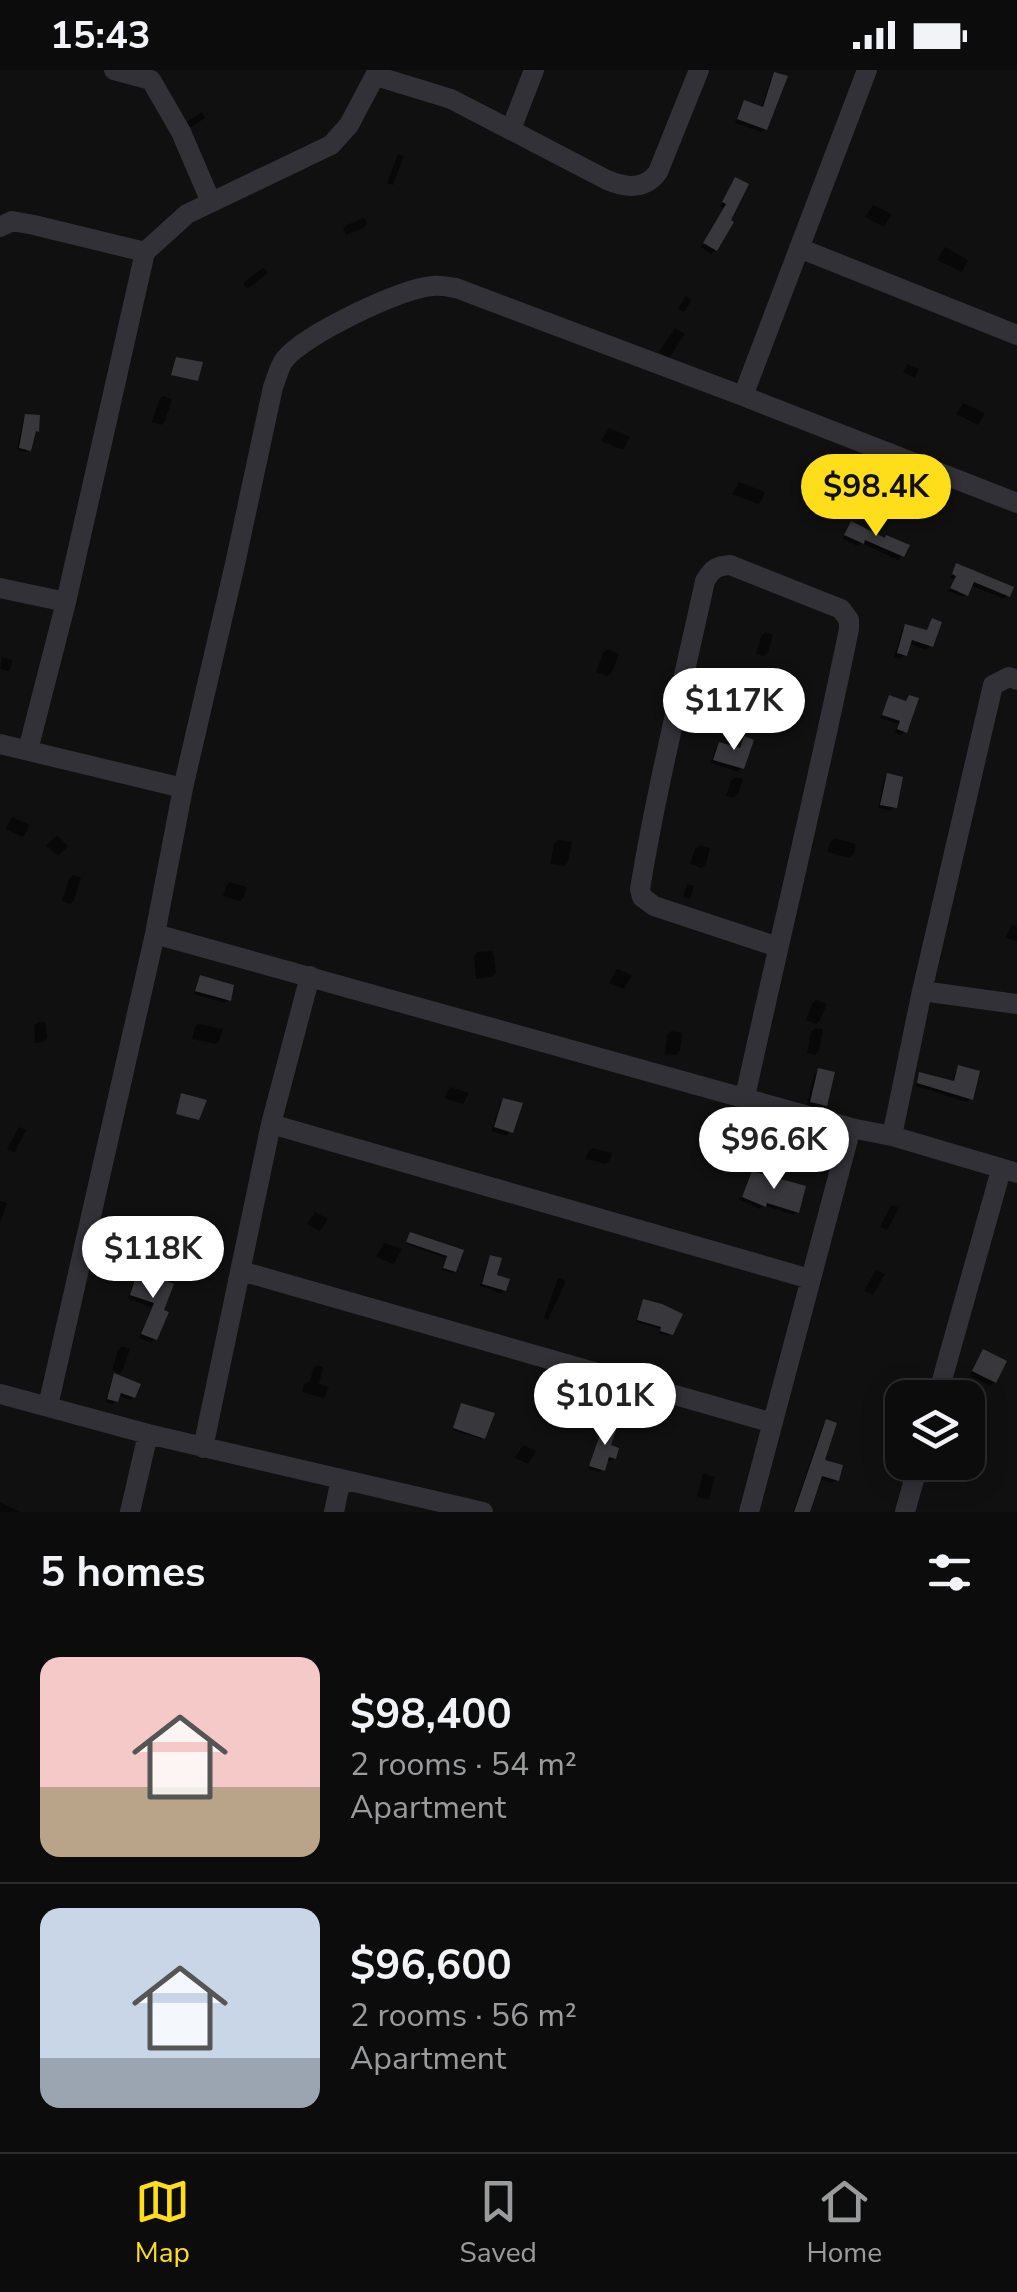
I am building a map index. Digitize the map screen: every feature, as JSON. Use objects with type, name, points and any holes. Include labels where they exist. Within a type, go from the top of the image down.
[{"type":"street","points":[[114,70],[156,75],[210,202]]},
{"type":"street","points":[[512,129],[534,70]]},
{"type":"street","points":[[28,750],[66,602],[144,252],[187,214],[331,145],[349,125],[377,73],[451,99],[622,186],[652,182],[698,70]]},
{"type":"street","points":[[743,396],[866,70]]},
{"type":"street","points":[[0,227],[12,222],[34,225],[144,252]]},
{"type":"street","points":[[799,248],[1017,335]]},
{"type":"street","points":[[48,1406],[273,388],[282,362],[294,350],[374,304],[403,292],[432,286],[456,288],[1017,503]]},
{"type":"street","points":[[745,1098],[820,774],[849,620],[841,610],[730,566],[720,566],[705,581],[654,806],[640,889],[642,897],[654,906],[778,947]]},
{"type":"street","points":[[0,588],[66,602]]},
{"type":"street","points":[[892,1136],[992,685],[1009,677],[1017,680]]},
{"type":"street","points":[[0,744],[184,788]]},
{"type":"street","points":[[155,934],[851,1128],[892,1136],[1009,1172],[943,1380]]},
{"type":"street","points":[[203,1448],[272,1124],[310,976]]},
{"type":"street","points":[[922,991],[1017,1004]]},
{"type":"street","points":[[272,1124],[810,1278]]},
{"type":"street","points":[[749,1512],[851,1128]]},
{"type":"street","points":[[241,1271],[773,1423]]},
{"type":"street","points":[[0,1394],[203,1448],[483,1512]]},
{"type":"street","points":[[130,1512],[148,1434]]},
{"type":"street","points":[[334,1512],[341,1478]]},
{"type":"street","points":[[904,1512],[914,1480]]},
{"type":"building","points":[[774,72],[788,76],[767,130],[737,119],[744,100],[763,107]]},
{"type":"building","points":[[735,177],[749,184],[717,251],[703,243],[726,204],[722,202]]},
{"type":"building","points":[[176,357],[203,362],[198,381],[171,375]]},
{"type":"building","points":[[25,414],[40,415],[39,432],[36,431],[31,451],[19,448]]},
{"type":"building","points":[[851,521],[910,545],[904,557],[844,535]]},
{"type":"building","points":[[956,563],[1014,587],[1010,597],[974,582],[968,596],[950,588],[956,576],[952,574]]},
{"type":"building","points":[[932,618],[942,622],[933,647],[912,640],[907,656],[897,653],[905,624],[927,630]]},
{"type":"building","points":[[889,695],[906,701],[909,695],[919,698],[907,733],[897,729],[900,721],[882,715]]},
{"type":"building","points":[[744,736],[754,740],[744,769],[713,760],[719,742],[740,748]]},
{"type":"building","points":[[887,773],[903,777],[897,808],[880,805]]},
{"type":"building","points":[[200,975],[234,985],[231,1001],[195,991]]},
{"type":"building","points":[[958,1065],[980,1071],[973,1100],[917,1083],[919,1072],[954,1081]]},
{"type":"building","points":[[818,1068],[835,1072],[827,1106],[810,1102]]},
{"type":"building","points":[[181,1093],[207,1100],[199,1120],[176,1114]]},
{"type":"building","points":[[503,1098],[523,1103],[513,1133],[494,1127]]},
{"type":"building","points":[[752,1171],[806,1186],[799,1213],[767,1203],[766,1207],[742,1197]]},
{"type":"building","points":[[410,1232],[464,1250],[456,1272],[443,1268],[447,1256],[406,1242]]},
{"type":"building","points":[[490,1255],[502,1258],[497,1275],[510,1279],[506,1291],[482,1284]]},
{"type":"building","points":[[138,1270],[174,1284],[164,1310],[169,1312],[157,1340],[141,1334],[154,1303],[130,1295]]},
{"type":"building","points":[[643,1299],[683,1314],[673,1335],[637,1320]]},
{"type":"building","points":[[983,1349],[1007,1361],[996,1383],[972,1371]]},
{"type":"building","points":[[114,1373],[141,1384],[135,1398],[121,1393],[118,1402],[107,1399]]},
{"type":"building","points":[[461,1403],[495,1413],[485,1439],[453,1428]]},
{"type":"building","points":[[826,1419],[837,1423],[825,1460],[843,1465],[839,1481],[822,1476],[810,1512],[794,1512]]},
{"type":"building","points":[[604,1423],[617,1427],[611,1445],[619,1448],[616,1459],[609,1457],[605,1471],[589,1466]]}]
